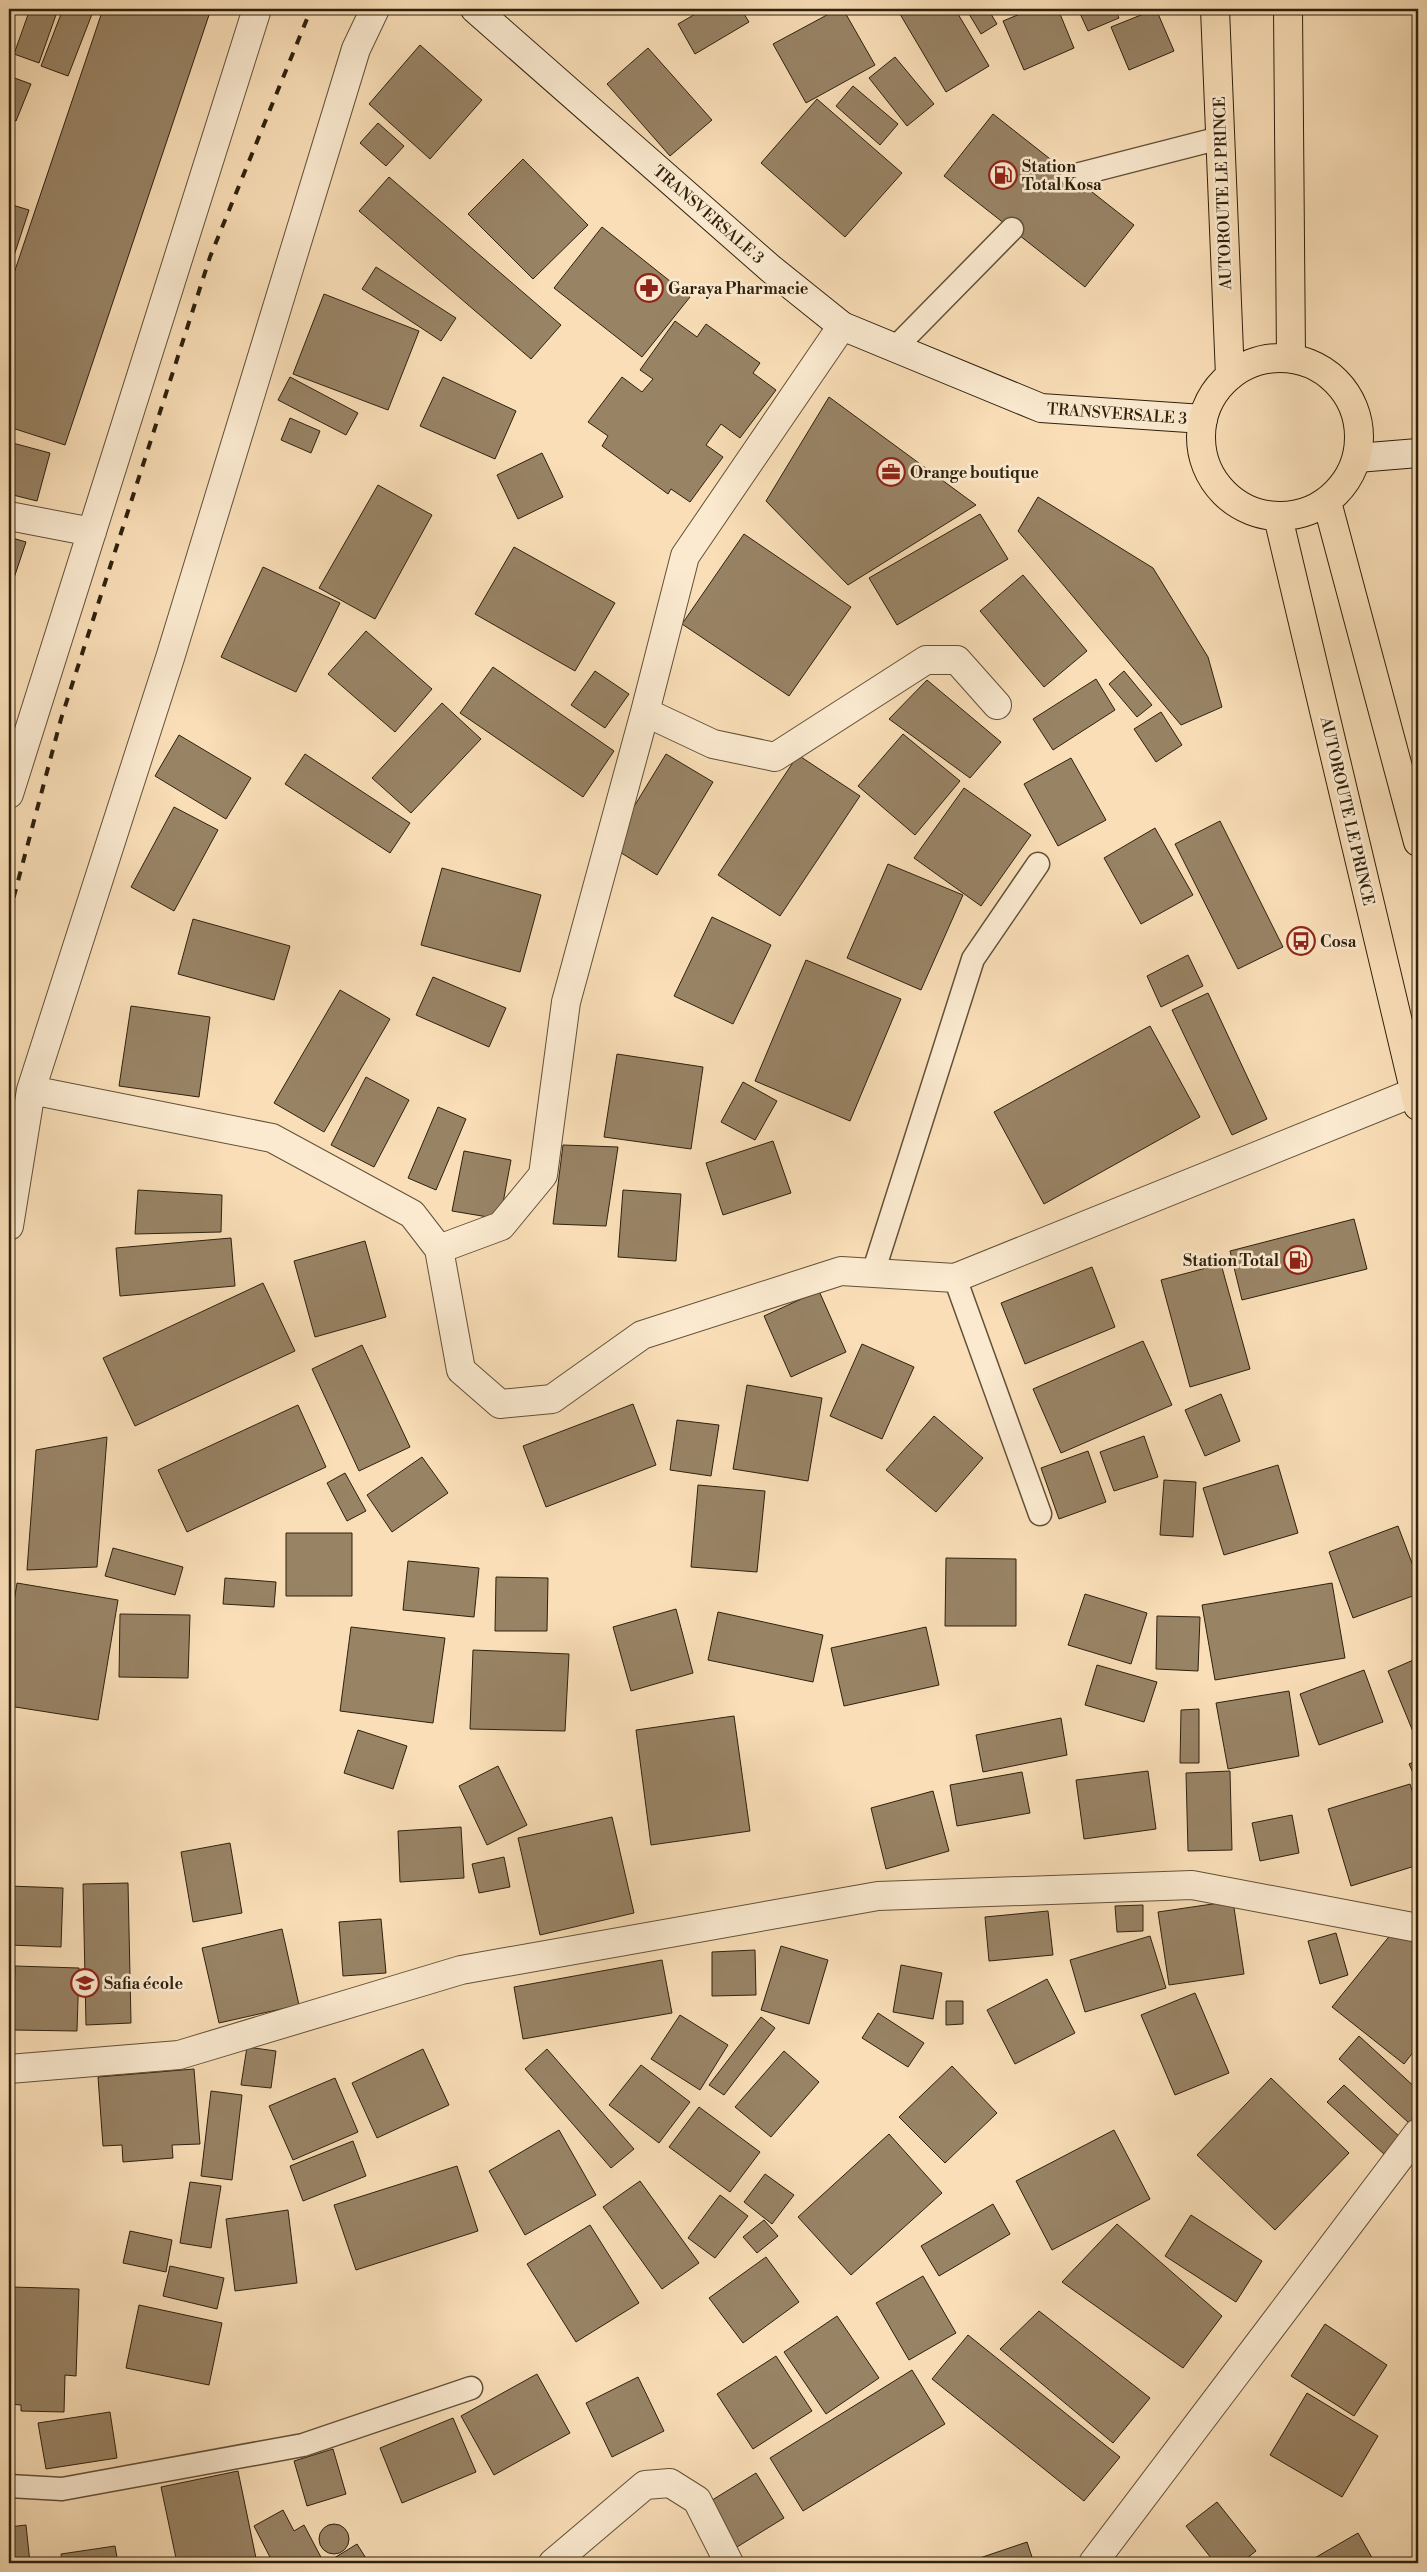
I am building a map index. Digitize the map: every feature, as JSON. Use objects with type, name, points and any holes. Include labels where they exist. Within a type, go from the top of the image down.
[{"type":"main road","name":"AUTOROUTE LE PRINCE","points":[[1215,9],[1230,376]]},
{"type":"main road","points":[[1288,9],[1291,358]]},
{"type":"main road","points":[[1291,358],[1317,366],[1338,383],[1353,405],[1360,432],[1357,458],[1346,483],[1327,502],[1303,514],[1278,517],[1254,513],[1234,502],[1216,486],[1205,466],[1200,442],[1203,419],[1212,395],[1230,376],[1248,364],[1269,359],[1291,358]]},
{"type":"main road","points":[[1327,502],[1418,842]]},
{"type":"main road","name":"AUTOROUTE LE PRINCE","points":[[1278,517],[1416,1099]]},
{"type":"street","points":[[9,794],[256,9]]},
{"type":"street","points":[[9,1226],[32,1090],[170,658],[356,50],[375,9]]},
{"type":"street","name":"TRANSVERSALE 3","points":[[475,9],[771,268],[842,326],[1041,408],[1203,419]]},
{"type":"street","points":[[439,1249],[501,1226],[543,1175],[566,1002],[645,712],[685,556],[842,326]]},
{"type":"street","points":[[1357,458],[1418,453]]},
{"type":"street","points":[[9,516],[92,532]]},
{"type":"street","points":[[645,712],[714,744],[775,757],[926,660],[957,660],[997,705]]},
{"type":"street","points":[[32,1090],[272,1138],[412,1214],[439,1249],[461,1370],[500,1404],[552,1400],[642,1335],[842,1271],[955,1278],[1416,1099]]},
{"type":"street","points":[[9,2069],[179,2056],[461,1970],[878,1896],[1192,1885],[1418,1928]]},
{"type":"street","points":[[1093,2563],[1418,2133]]},
{"type":"street","points":[[553,2563],[645,2485],[670,2483],[697,2500],[729,2563]]},
{"type":"lane","points":[[1072,176],[1220,138]]},
{"type":"lane","points":[[895,348],[1012,229]]},
{"type":"lane","points":[[873,1273],[973,959],[1038,864]]},
{"type":"lane","points":[[955,1278],[1040,1514]]},
{"type":"lane","points":[[9,2486],[62,2489],[303,2445],[471,2388]]},
{"type":"building","points":[[30,9],[58,9],[39,63],[14,54]]},
{"type":"building","points":[[63,9],[94,9],[68,76],[41,66]]},
{"type":"building","points":[[103,9],[211,9],[65,445],[9,427],[9,288]]},
{"type":"building","points":[[704,9],[741,9],[749,22],[695,54],[678,24]]},
{"type":"building","points":[[838,9],[843,9],[875,65],[806,103],[773,44]]},
{"type":"building","points":[[897,9],[955,9],[989,66],[946,92]]},
{"type":"building","points":[[966,9],[988,9],[997,24],[981,34]]},
{"type":"building","points":[[1032,9],[1058,9],[1074,48],[1024,70],[1003,21]]},
{"type":"building","points":[[1078,9],[1115,9],[1119,18],[1088,31]]},
{"type":"building","points":[[1156,9],[1174,51],[1129,70],[1111,27]]},
{"type":"building","points":[[420,45],[482,100],[430,159],[369,104]]},
{"type":"building","points":[[648,48],[712,120],[670,156],[607,84]]},
{"type":"building","points":[[895,57],[934,104],[907,126],[869,78]]},
{"type":"building","points":[[9,76],[31,84],[16,121],[9,118]]},
{"type":"building","points":[[853,86],[898,124],[880,145],[836,106]]},
{"type":"building","points":[[817,99],[902,173],[845,237],[761,163]]},
{"type":"building","points":[[993,114],[1134,225],[1085,287],[944,176]]},
{"type":"building","points":[[378,123],[404,146],[386,166],[360,143]]},
{"type":"building","points":[[523,159],[588,225],[533,279],[468,214]]},
{"type":"building","points":[[389,177],[561,325],[531,359],[359,211]]},
{"type":"building","points":[[9,204],[29,210],[9,271]]},
{"type":"building","points":[[602,227],[690,297],[642,357],[554,288]]},
{"type":"building","points":[[376,267],[456,318],[441,341],[362,289]]},
{"type":"building","points":[[324,294],[419,331],[388,410],[293,374]]},
{"type":"building","points":[[675,321],[697,337],[706,324],[760,363],[753,373],[776,390],[740,438],[721,424],[706,445],[723,457],[690,502],[671,489],[668,494],[602,446],[608,436],[588,422],[622,377],[642,392],[653,379],[640,370]]},
{"type":"building","points":[[290,377],[358,413],[346,435],[278,400]]},
{"type":"building","points":[[443,377],[516,411],[495,459],[420,426]]},
{"type":"building","points":[[829,397],[976,505],[848,585],[766,501]]},
{"type":"building","points":[[290,418],[320,431],[311,453],[281,440]]},
{"type":"building","points":[[9,442],[50,453],[37,501],[9,494]]},
{"type":"building","points":[[542,453],[563,497],[518,519],[497,475]]},
{"type":"building","points":[[378,485],[432,515],[375,619],[319,588]]},
{"type":"building","points":[[1038,497],[1153,568],[1208,657],[1222,707],[1181,725],[1018,531]]},
{"type":"building","points":[[980,514],[1008,559],[897,625],[869,578]]},
{"type":"building","points":[[744,534],[851,607],[789,696],[682,624]]},
{"type":"building","points":[[9,537],[26,542],[11,587],[9,586]]},
{"type":"building","points":[[514,547],[615,603],[575,671],[475,614]]},
{"type":"building","points":[[263,567],[340,603],[296,692],[221,657]]},
{"type":"building","points":[[1023,575],[1087,651],[1044,687],[980,611]]},
{"type":"building","points":[[366,631],[432,689],[395,732],[328,674]]},
{"type":"building","points":[[493,667],[614,751],[583,797],[460,713]]},
{"type":"building","points":[[595,671],[629,694],[605,728],[571,705]]},
{"type":"building","points":[[1124,671],[1152,705],[1137,717],[1109,684]]},
{"type":"building","points":[[1096,679],[1115,710],[1053,750],[1033,719]]},
{"type":"building","points":[[927,680],[1001,742],[970,778],[889,719]]},
{"type":"building","points":[[442,703],[481,739],[411,813],[372,778]]},
{"type":"building","points":[[1161,712],[1182,745],[1156,762],[1134,729]]},
{"type":"building","points":[[903,734],[960,781],[915,835],[858,786]]},
{"type":"building","points":[[179,735],[251,778],[226,819],[155,776]]},
{"type":"building","points":[[305,754],[410,823],[390,853],[285,784]]},
{"type":"building","points":[[666,754],[713,782],[657,875],[610,846]]},
{"type":"building","points":[[798,755],[860,796],[780,916],[718,875]]},
{"type":"building","points":[[1071,758],[1106,820],[1058,846],[1024,784]]},
{"type":"building","points":[[964,788],[1031,835],[981,906],[914,858]]},
{"type":"building","points":[[174,807],[218,830],[174,911],[131,887]]},
{"type":"building","points":[[1220,821],[1283,947],[1238,969],[1175,844]]},
{"type":"building","points":[[1155,828],[1193,895],[1141,924],[1104,858]]},
{"type":"building","points":[[888,864],[963,895],[921,990],[847,958]]},
{"type":"building","points":[[442,868],[541,895],[520,972],[421,945]]},
{"type":"building","points":[[712,917],[771,945],[733,1024],[674,996]]},
{"type":"building","points":[[193,919],[290,946],[274,1000],[178,974]]},
{"type":"building","points":[[1188,955],[1203,986],[1161,1007],[1147,976]]},
{"type":"building","points":[[806,960],[901,999],[850,1121],[755,1081]]},
{"type":"building","points":[[433,977],[506,1008],[489,1047],[416,1015]]},
{"type":"building","points":[[340,990],[390,1019],[324,1132],[274,1103]]},
{"type":"building","points":[[1208,993],[1267,1119],[1232,1135],[1172,1010]]},
{"type":"building","points":[[131,1006],[210,1017],[199,1097],[119,1086]]},
{"type":"building","points":[[1150,1026],[1200,1117],[1044,1204],[994,1112]]},
{"type":"building","points":[[617,1054],[703,1067],[691,1149],[604,1137]]},
{"type":"building","points":[[366,1077],[409,1100],[374,1167],[331,1145]]},
{"type":"building","points":[[743,1082],[777,1101],[755,1140],[721,1122]]},
{"type":"building","points":[[438,1107],[466,1119],[436,1190],[408,1178]]},
{"type":"building","points":[[773,1141],[791,1193],[723,1215],[706,1163]]},
{"type":"building","points":[[563,1145],[618,1147],[606,1226],[553,1224]]},
{"type":"building","points":[[464,1151],[511,1160],[500,1219],[452,1211]]},
{"type":"building","points":[[138,1190],[222,1195],[221,1232],[135,1234]]},
{"type":"building","points":[[623,1190],[681,1194],[676,1261],[618,1257]]},
{"type":"building","name":"Station Total","points":[[1354,1219],[1367,1269],[1242,1300],[1230,1251]]},
{"type":"building","points":[[231,1238],[235,1286],[120,1296],[116,1248]]},
{"type":"building","points":[[365,1241],[386,1317],[315,1337],[294,1261]]},
{"type":"building","points":[[1221,1264],[1250,1369],[1190,1387],[1161,1280]]},
{"type":"building","points":[[1092,1267],[1115,1327],[1025,1364],[1001,1303]]},
{"type":"building","points":[[263,1283],[295,1351],[135,1426],[103,1358]]},
{"type":"building","points":[[819,1291],[846,1352],[791,1377],[764,1316]]},
{"type":"building","points":[[1143,1341],[1172,1405],[1061,1453],[1033,1389]]},
{"type":"building","points":[[862,1344],[914,1367],[882,1439],[830,1416]]},
{"type":"building","points":[[362,1345],[410,1447],[359,1471],[312,1369]]},
{"type":"building","points":[[747,1385],[822,1398],[808,1481],[733,1469]]},
{"type":"building","points":[[1221,1394],[1240,1441],[1205,1456],[1185,1410]]},
{"type":"building","points":[[633,1404],[656,1465],[546,1507],[523,1446]]},
{"type":"building","points":[[298,1405],[326,1467],[187,1532],[158,1470]]},
{"type":"building","points":[[934,1416],[983,1458],[936,1512],[886,1470]]},
{"type":"building","points":[[677,1420],[719,1425],[711,1476],[670,1470]]},
{"type":"building","points":[[1144,1436],[1158,1477],[1114,1491],[1100,1452]]},
{"type":"building","points":[[107,1437],[97,1567],[27,1570],[36,1450]]},
{"type":"building","points":[[1088,1451],[1106,1502],[1059,1519],[1041,1468]]},
{"type":"building","points":[[422,1457],[448,1493],[392,1532],[367,1495]]},
{"type":"building","points":[[1278,1465],[1298,1533],[1224,1555],[1203,1488]]},
{"type":"building","points":[[345,1473],[366,1511],[347,1521],[327,1483]]},
{"type":"building","points":[[1164,1480],[1196,1482],[1193,1537],[1160,1535]]},
{"type":"building","points":[[698,1485],[765,1491],[757,1572],[691,1567]]},
{"type":"building","points":[[1398,1526],[1418,1579],[1418,1594],[1353,1618],[1329,1552]]},
{"type":"building","points":[[286,1533],[352,1533],[352,1596],[286,1596]]},
{"type":"building","points":[[113,1548],[183,1567],[175,1595],[105,1576]]},
{"type":"building","points":[[946,1558],[1016,1559],[1016,1626],[945,1626]]},
{"type":"building","points":[[408,1561],[479,1568],[474,1617],[403,1610]]},
{"type":"building","points":[[496,1577],[548,1578],[547,1631],[495,1631]]},
{"type":"building","points":[[225,1578],[276,1582],[274,1607],[223,1604]]},
{"type":"building","points":[[17,1583],[118,1600],[98,1720],[9,1706],[9,1633]]},
{"type":"building","points":[[1332,1583],[1345,1658],[1215,1680],[1202,1605]]},
{"type":"building","points":[[1085,1594],[1147,1613],[1131,1664],[1068,1645]]},
{"type":"building","points":[[676,1609],[693,1673],[631,1691],[613,1627]]},
{"type":"building","points":[[718,1612],[823,1635],[813,1682],[708,1660]]},
{"type":"building","points":[[120,1614],[190,1615],[188,1678],[119,1677]]},
{"type":"building","points":[[1157,1616],[1200,1617],[1198,1671],[1156,1669]]},
{"type":"building","points":[[351,1627],[445,1638],[433,1723],[340,1711]]},
{"type":"building","points":[[926,1627],[939,1685],[844,1706],[831,1648]]},
{"type":"building","points":[[473,1650],[569,1654],[565,1731],[470,1729]]},
{"type":"building","points":[[1418,1658],[1418,1732],[1414,1734],[1388,1671]]},
{"type":"building","points":[[1097,1665],[1157,1682],[1144,1722],[1085,1705]]},
{"type":"building","points":[[1364,1670],[1383,1722],[1319,1745],[1300,1694]]},
{"type":"building","points":[[1289,1691],[1299,1756],[1228,1769],[1216,1703]]},
{"type":"building","points":[[1199,1709],[1199,1763],[1180,1763],[1181,1710]]},
{"type":"building","points":[[734,1716],[750,1831],[651,1845],[636,1730]]},
{"type":"building","points":[[1061,1718],[1067,1755],[983,1772],[976,1735]]},
{"type":"building","points":[[358,1730],[407,1746],[393,1789],[344,1773]]},
{"type":"building","points":[[1418,1760],[1418,1784],[1409,1764]]},
{"type":"building","points":[[498,1766],[527,1825],[487,1845],[459,1786]]},
{"type":"building","points":[[1148,1771],[1156,1829],[1084,1839],[1076,1780]]},
{"type":"building","points":[[1230,1771],[1232,1850],[1188,1851],[1186,1773]]},
{"type":"building","points":[[1022,1772],[1030,1813],[957,1826],[950,1785]]},
{"type":"building","points":[[1410,1784],[1418,1810],[1418,1865],[1351,1886],[1328,1809]]},
{"type":"building","points":[[933,1791],[949,1851],[886,1869],[871,1808]]},
{"type":"building","points":[[1292,1815],[1299,1853],[1260,1861],[1252,1823]]},
{"type":"building","points":[[612,1817],[634,1913],[540,1935],[518,1838]]},
{"type":"building","points":[[461,1827],[464,1878],[400,1882],[398,1831]]},
{"type":"building","points":[[230,1843],[242,1913],[193,1922],[181,1852]]},
{"type":"building","points":[[504,1857],[510,1887],[479,1893],[472,1864]]},
{"type":"building","points":[[128,1883],[131,2023],[86,2025],[83,1884]]},
{"type":"building","points":[[9,1886],[63,1888],[61,1947],[9,1945]]},
{"type":"building","points":[[1233,1901],[1244,1974],[1169,1985],[1158,1912]]},
{"type":"building","points":[[1143,1905],[1143,1931],[1117,1932],[1115,1906]]},
{"type":"building","points":[[1048,1911],[1053,1955],[989,1961],[985,1917]]},
{"type":"building","points":[[381,1919],[386,1973],[343,1976],[339,1922]]},
{"type":"building","points":[[1396,1928],[1418,1946],[1418,2046],[1404,2064],[1332,2007]]},
{"type":"building","points":[[282,1929],[299,2005],[219,2023],[202,1948]]},
{"type":"building","points":[[1336,1933],[1348,1975],[1320,1984],[1308,1941]]},
{"type":"building","points":[[1150,1936],[1166,1988],[1085,2012],[1070,1960]]},
{"type":"building","points":[[781,1946],[828,1960],[809,2024],[761,2010]]},
{"type":"building","points":[[755,1950],[756,1995],[712,1996],[712,1952]]},
{"type":"building","points":[[662,1960],[672,2013],[523,2039],[514,1987]]},
{"type":"building","points":[[901,1965],[942,1973],[933,2019],[893,2012]]},
{"type":"building","points":[[15,1966],[79,1968],[77,2031],[13,2030]]},
{"type":"building","points":[[1047,1979],[1075,2033],[1015,2064],[987,2010]]},
{"type":"building","points":[[1195,1993],[1229,2073],[1175,2095],[1141,2015]]},
{"type":"building","points":[[946,2001],[963,2001],[963,2024],[946,2025]]},
{"type":"building","points":[[878,2013],[924,2043],[908,2067],[862,2038]]},
{"type":"building","points":[[680,2015],[728,2045],[700,2090],[651,2059]]},
{"type":"building","points":[[761,2017],[775,2028],[724,2095],[709,2085]]},
{"type":"building","points":[[1359,2036],[1418,2090],[1418,2113],[1409,2123],[1339,2059]]},
{"type":"building","points":[[247,2047],[276,2051],[271,2088],[241,2085]]},
{"type":"building","points":[[423,2049],[449,2105],[377,2138],[352,2083]]},
{"type":"building","points":[[547,2049],[634,2149],[611,2168],[525,2069]]},
{"type":"building","points":[[784,2051],[819,2082],[771,2137],[735,2107]]},
{"type":"building","points":[[641,2065],[690,2102],[659,2143],[609,2105]]},
{"type":"building","points":[[952,2066],[997,2113],[945,2163],[899,2117]]},
{"type":"building","points":[[194,2069],[200,2144],[172,2145],[173,2158],[123,2162],[122,2145],[103,2146],[98,2077]]},
{"type":"building","points":[[335,2078],[358,2132],[293,2160],[269,2106]]},
{"type":"building","points":[[1271,2078],[1349,2153],[1275,2230],[1197,2155]]},
{"type":"building","points":[[1344,2085],[1401,2138],[1385,2155],[1327,2102]]},
{"type":"building","points":[[211,2091],[242,2095],[232,2180],[201,2176]]},
{"type":"building","points":[[699,2107],[760,2152],[730,2192],[669,2147]]},
{"type":"building","points":[[559,2130],[596,2195],[525,2235],[489,2171]]},
{"type":"building","points":[[1114,2130],[1150,2199],[1052,2250],[1016,2181]]},
{"type":"building","points":[[889,2134],[942,2193],[851,2275],[798,2217]]},
{"type":"building","points":[[353,2141],[366,2176],[303,2201],[290,2166]]},
{"type":"building","points":[[457,2166],[478,2231],[356,2270],[334,2205]]},
{"type":"building","points":[[765,2174],[794,2195],[772,2224],[744,2202]]},
{"type":"building","points":[[640,2181],[699,2263],[662,2289],[603,2207]]},
{"type":"building","points":[[190,2182],[221,2186],[211,2248],[180,2243]]},
{"type":"building","points":[[720,2195],[748,2216],[715,2258],[688,2238]]},
{"type":"building","points":[[993,2204],[1010,2234],[939,2276],[921,2246]]},
{"type":"building","points":[[288,2210],[297,2283],[235,2291],[226,2219]]},
{"type":"building","points":[[1191,2215],[1262,2261],[1236,2302],[1165,2256]]},
{"type":"building","points":[[764,2220],[778,2236],[757,2253],[743,2237]]},
{"type":"building","points":[[1117,2224],[1222,2316],[1183,2368],[1062,2282]]},
{"type":"building","points":[[590,2225],[639,2303],[576,2342],[527,2264]]},
{"type":"building","points":[[130,2231],[172,2240],[166,2272],[123,2263]]},
{"type":"building","points":[[766,2257],[799,2302],[743,2343],[709,2298]]},
{"type":"building","points":[[170,2266],[224,2278],[217,2309],[163,2296]]},
{"type":"building","points":[[923,2276],[956,2333],[909,2360],[876,2303]]},
{"type":"building","points":[[12,2287],[79,2289],[76,2376],[65,2375],[64,2412],[21,2411],[21,2405],[9,2404],[9,2299],[11,2299]]},
{"type":"building","points":[[139,2305],[222,2323],[209,2385],[126,2368]]},
{"type":"building","points":[[1039,2311],[1150,2398],[1113,2443],[1000,2349]]},
{"type":"building","points":[[837,2316],[879,2378],[826,2414],[784,2352]]},
{"type":"building","points":[[1325,2324],[1387,2365],[1354,2416],[1291,2376]]},
{"type":"building","points":[[968,2335],[1120,2457],[1084,2501],[932,2379]]},
{"type":"building","points":[[776,2356],[812,2411],[753,2449],[717,2394]]},
{"type":"building","points":[[912,2370],[945,2424],[803,2511],[770,2458]]},
{"type":"building","points":[[537,2374],[570,2433],[494,2475],[461,2416]]},
{"type":"building","points":[[638,2377],[664,2431],[612,2457],[586,2403]]},
{"type":"building","points":[[1307,2393],[1378,2436],[1342,2497],[1270,2455]]},
{"type":"building","points":[[110,2412],[117,2458],[46,2469],[38,2423]]},
{"type":"building","points":[[453,2418],[476,2472],[402,2503],[380,2448]]},
{"type":"building","points":[[333,2449],[346,2494],[307,2506],[294,2461]]},
{"type":"building","points":[[238,2471],[257,2563],[177,2563],[161,2487]]},
{"type":"building","points":[[756,2473],[784,2518],[737,2547],[709,2502]]},
{"type":"building","points":[[1217,2502],[1256,2551],[1241,2563],[1215,2563],[1186,2526]]},
{"type":"building","points":[[283,2510],[294,2531],[304,2525],[323,2561],[319,2563],[273,2563],[254,2526]]},
{"type":"building","points":[[334,2524],[340,2525],[348,2533],[348,2545],[340,2553],[334,2554],[328,2553],[320,2545],[319,2539],[320,2533],[328,2525]]},
{"type":"building","points":[[26,2525],[30,2563],[9,2563],[9,2527]]},
{"type":"building","points":[[1358,2533],[1375,2563],[1306,2563]]},
{"type":"building","points":[[1027,2542],[1034,2563],[965,2563]]},
{"type":"building","points":[[357,2544],[369,2563],[326,2563]]},
{"type":"building","points":[[115,2546],[118,2563],[62,2563],[61,2554]]},
{"type":"railway","points":[[9,915],[61,719],[210,257],[311,9]]},
{"type":"place","name":"Station Total Kosa","points":[[1003,175]]},
{"type":"place","name":"Garaya Pharmacie","points":[[649,288]]},
{"type":"place","name":"Orange boutique","points":[[891,472]]},
{"type":"place","name":"Cosa","points":[[1301,941]]},
{"type":"place","name":"Station Total","points":[[1298,1260]]},
{"type":"place","name":"Safia école","points":[[85,1983]]}]
